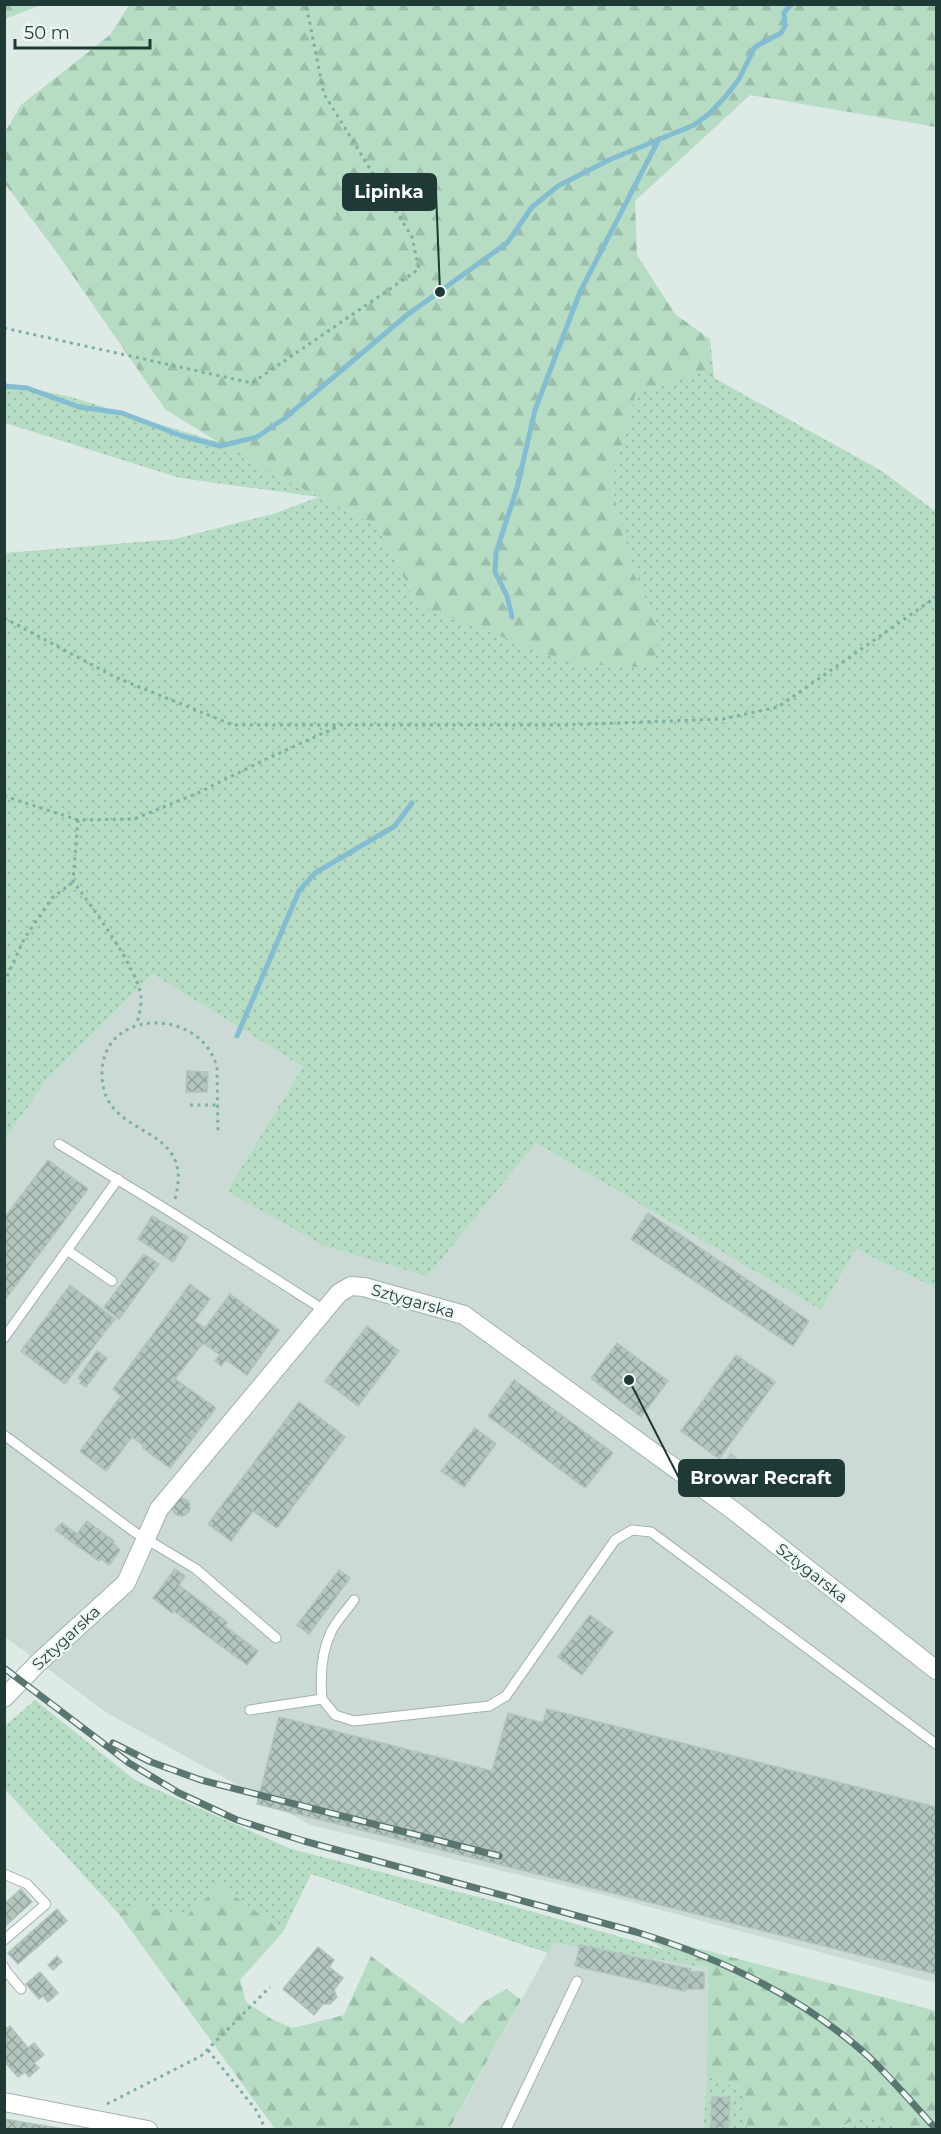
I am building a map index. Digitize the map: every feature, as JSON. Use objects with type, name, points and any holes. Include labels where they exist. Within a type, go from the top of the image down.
[{"type":"street","name":"Sztygarska","points":[[4,1698],[126,1583],[159,1509],[324,1310],[339,1293],[351,1286],[364,1287],[464,1315],[734,1511],[936,1670]]},
{"type":"street","points":[[4,2102],[148,2130]]},
{"type":"lane","points":[[59,1144],[324,1310]]},
{"type":"lane","points":[[4,1338],[118,1179]]},
{"type":"lane","points":[[67,1250],[112,1281]]},
{"type":"lane","points":[[4,1435],[133,1531],[196,1569],[276,1638]]},
{"type":"lane","points":[[354,1600],[331,1631],[324,1652],[320,1676],[322,1699],[335,1715],[354,1721],[489,1706],[506,1696],[615,1540],[632,1530],[651,1532],[936,1744]]},
{"type":"lane","points":[[250,1710],[322,1699]]},
{"type":"lane","points":[[4,1874],[27,1884],[46,1904],[4,1940]]},
{"type":"lane","points":[[4,1966],[21,1989]]},
{"type":"lane","points":[[506,2130],[577,1981]]},
{"type":"path","points":[[4,328],[252,383],[419,269],[412,237],[324,94],[306,4]]},
{"type":"path","points":[[4,618],[116,676],[233,725],[565,725],[723,719],[778,707],[936,597]]},
{"type":"path","points":[[4,796],[78,820],[134,819],[198,793],[262,760],[341,725]]},
{"type":"path","points":[[78,820],[73,881],[98,916],[132,973],[141,997],[137,1025]]},
{"type":"path","points":[[4,983],[24,939],[46,906],[73,881]]},
{"type":"path","points":[[169,1211],[176,1198],[179,1184],[179,1170],[175,1156],[158,1138],[135,1126],[116,1112],[108,1101],[103,1087],[102,1071],[105,1056],[112,1043],[123,1031],[137,1025],[167,1023],[182,1027],[207,1045],[218,1068],[218,1135]]},
{"type":"path","points":[[190,1105],[218,1105]]},
{"type":"path","points":[[99,2108],[201,2056],[270,1988]]},
{"type":"path","points":[[208,2050],[256,2110],[266,2130]]},
{"type":"shaded area","points":[[153,974],[303,1067],[227,1191],[428,1276],[536,1143],[821,1310],[856,1249],[936,1288],[936,1983],[608,1896],[310,1825],[107,1713],[5,1637],[5,1140],[47,1079]]},
{"type":"shaded area","points":[[553,1943],[708,1968],[707,2076],[703,2129],[454,2130],[451,2127]]},
{"type":"green space","points":[[5,4],[41,4],[41,5],[5,19]]},
{"type":"green space","points":[[129,5],[936,5],[936,127],[750,95],[635,201],[637,255],[675,314],[710,339],[706,371],[636,393],[611,483],[634,574],[659,630],[654,668],[570,663],[418,605],[378,526],[253,464],[165,409],[55,250],[5,184],[5,132],[21,105],[110,35]]},
{"type":"green space","points":[[710,339],[714,378],[882,471],[936,512],[936,1288],[856,1249],[821,1310],[536,1143],[428,1276],[324,1246],[227,1191],[303,1067],[153,974],[47,1079],[5,1140],[5,553],[175,539],[273,514],[319,497],[180,478],[5,423],[5,383],[71,397],[218,442],[253,464],[378,526],[418,605],[659,630],[634,574],[611,483],[636,393],[705,371]]},
{"type":"green space","points":[[35,1700],[135,1780],[291,1849],[498,1902],[666,1950],[708,1968],[553,1943],[548,1953],[311,1874],[283,1932],[220,1885],[184,1918],[136,1903],[119,1914],[5,1789],[5,1726]]},
{"type":"green space","points":[[220,1885],[283,1932],[240,1980],[246,2002],[273,2020],[293,2028],[344,2015],[371,1956],[462,2024],[485,2001],[507,1989],[521,2000],[451,2126],[454,2129],[275,2129],[119,1914],[136,1903],[184,1918]]},
{"type":"green space","points":[[636,1932],[936,2011],[936,2129],[897,2129],[884,2121],[861,2117],[837,2129],[752,2130],[747,2128],[745,2091],[707,2076],[708,1968],[666,1950]]},
{"type":"green space","points":[[707,2076],[745,2091],[747,2128],[752,2129],[703,2130]]},
{"type":"green space","points":[[861,2117],[884,2121],[897,2129],[837,2130]]},
{"type":"building","points":[[187,1071],[208,1072],[207,1092],[186,1092]]},
{"type":"building","points":[[48,1160],[88,1189],[4,1301],[4,1218]]},
{"type":"building","points":[[648,1213],[809,1321],[793,1346],[631,1239]]},
{"type":"building","points":[[152,1216],[188,1237],[173,1262],[138,1239]]},
{"type":"building","points":[[144,1254],[159,1264],[119,1319],[104,1307]]},
{"type":"building","points":[[190,1284],[210,1299],[194,1321],[205,1328],[230,1294],[279,1330],[247,1375],[226,1360],[221,1366],[215,1361],[220,1355],[203,1343],[175,1379],[216,1408],[170,1468],[132,1437],[106,1471],[80,1451],[121,1396],[113,1389]]},
{"type":"building","points":[[70,1285],[115,1319],[65,1384],[21,1351]]},
{"type":"building","points":[[367,1326],[399,1351],[358,1406],[325,1381]]},
{"type":"building","points":[[617,1343],[668,1381],[641,1417],[591,1378]]},
{"type":"building","points":[[97,1351],[107,1358],[86,1387],[80,1383],[82,1380],[78,1378]]},
{"type":"building","points":[[736,1355],[775,1382],[719,1459],[681,1431]]},
{"type":"building","points":[[514,1380],[613,1453],[585,1488],[488,1416]]},
{"type":"building","points":[[299,1402],[345,1437],[277,1528],[253,1511],[231,1541],[208,1524]]},
{"type":"building","points":[[475,1428],[496,1444],[464,1487],[441,1471]]},
{"type":"building","points":[[731,1454],[743,1464],[729,1483],[716,1473]]},
{"type":"building","points":[[181,1498],[187,1501],[190,1507],[187,1513],[181,1516],[175,1513],[172,1507],[175,1501]]},
{"type":"building","points":[[87,1521],[114,1541],[113,1543],[120,1550],[109,1565],[101,1559],[99,1561],[55,1530],[62,1523],[77,1534]]},
{"type":"building","points":[[175,1569],[185,1576],[179,1585],[227,1622],[225,1626],[258,1651],[247,1665],[153,1598]]},
{"type":"building","points":[[339,1570],[350,1578],[309,1634],[297,1625]]},
{"type":"building","points":[[590,1615],[613,1632],[582,1675],[558,1657]]},
{"type":"building","points":[[547,1709],[936,1807],[936,1974],[257,1804],[279,1717],[492,1771],[508,1713],[543,1723]]},
{"type":"building","points":[[21,1889],[32,1902],[4,1927],[4,1904]]},
{"type":"building","points":[[57,1909],[67,1921],[18,1964],[8,1953]]},
{"type":"building","points":[[580,1945],[691,1969],[685,1991],[575,1966]]},
{"type":"building","points":[[318,1947],[334,1960],[329,1967],[343,1978],[334,1990],[337,1997],[330,2004],[323,2004],[314,2015],[283,1989]]},
{"type":"building","points":[[57,1956],[62,1962],[53,1970],[48,1965]]},
{"type":"building","points":[[40,1972],[58,1993],[48,2002],[43,1996],[39,1999],[26,1984]]},
{"type":"building","points":[[690,1972],[704,1972],[704,1989],[686,1989]]},
{"type":"building","points":[[10,2026],[28,2048],[34,2043],[44,2055],[34,2063],[39,2068],[29,2077],[25,2072],[18,2077],[4,2061],[4,2030]]},
{"type":"building","points":[[712,2097],[730,2098],[728,2128],[711,2128]]},
{"type":"building","points":[[4,2119],[28,2123],[27,2130],[4,2130]]},
{"type":"building","points":[[28,2123],[70,2130],[27,2130]]},
{"type":"waterway","points":[[4,386],[27,388],[79,407],[122,413],[182,436],[220,446],[257,437],[285,418],[407,315],[507,243],[532,207],[558,186],[609,160],[694,125],[709,114],[739,79],[755,47],[781,33],[785,26],[784,12],[792,4]]},
{"type":"waterway","points":[[512,617],[507,596],[495,572],[496,553],[517,488],[535,410],[580,292],[659,139]]},
{"type":"waterway","points":[[237,1036],[299,891],[315,873],[395,826],[412,803]]},
{"type":"railway","points":[[4,1668],[129,1763],[179,1793],[237,1820],[304,1841],[636,1932],[698,1954],[758,1981],[815,2015],[868,2056],[936,2129]]},
{"type":"railway","points":[[113,1743],[151,1762],[201,1780],[499,1856]]},
{"type":"place","name":"Lipinka","points":[[440,292]]},
{"type":"place","name":"Browar Recraft","points":[[629,1380]]}]
